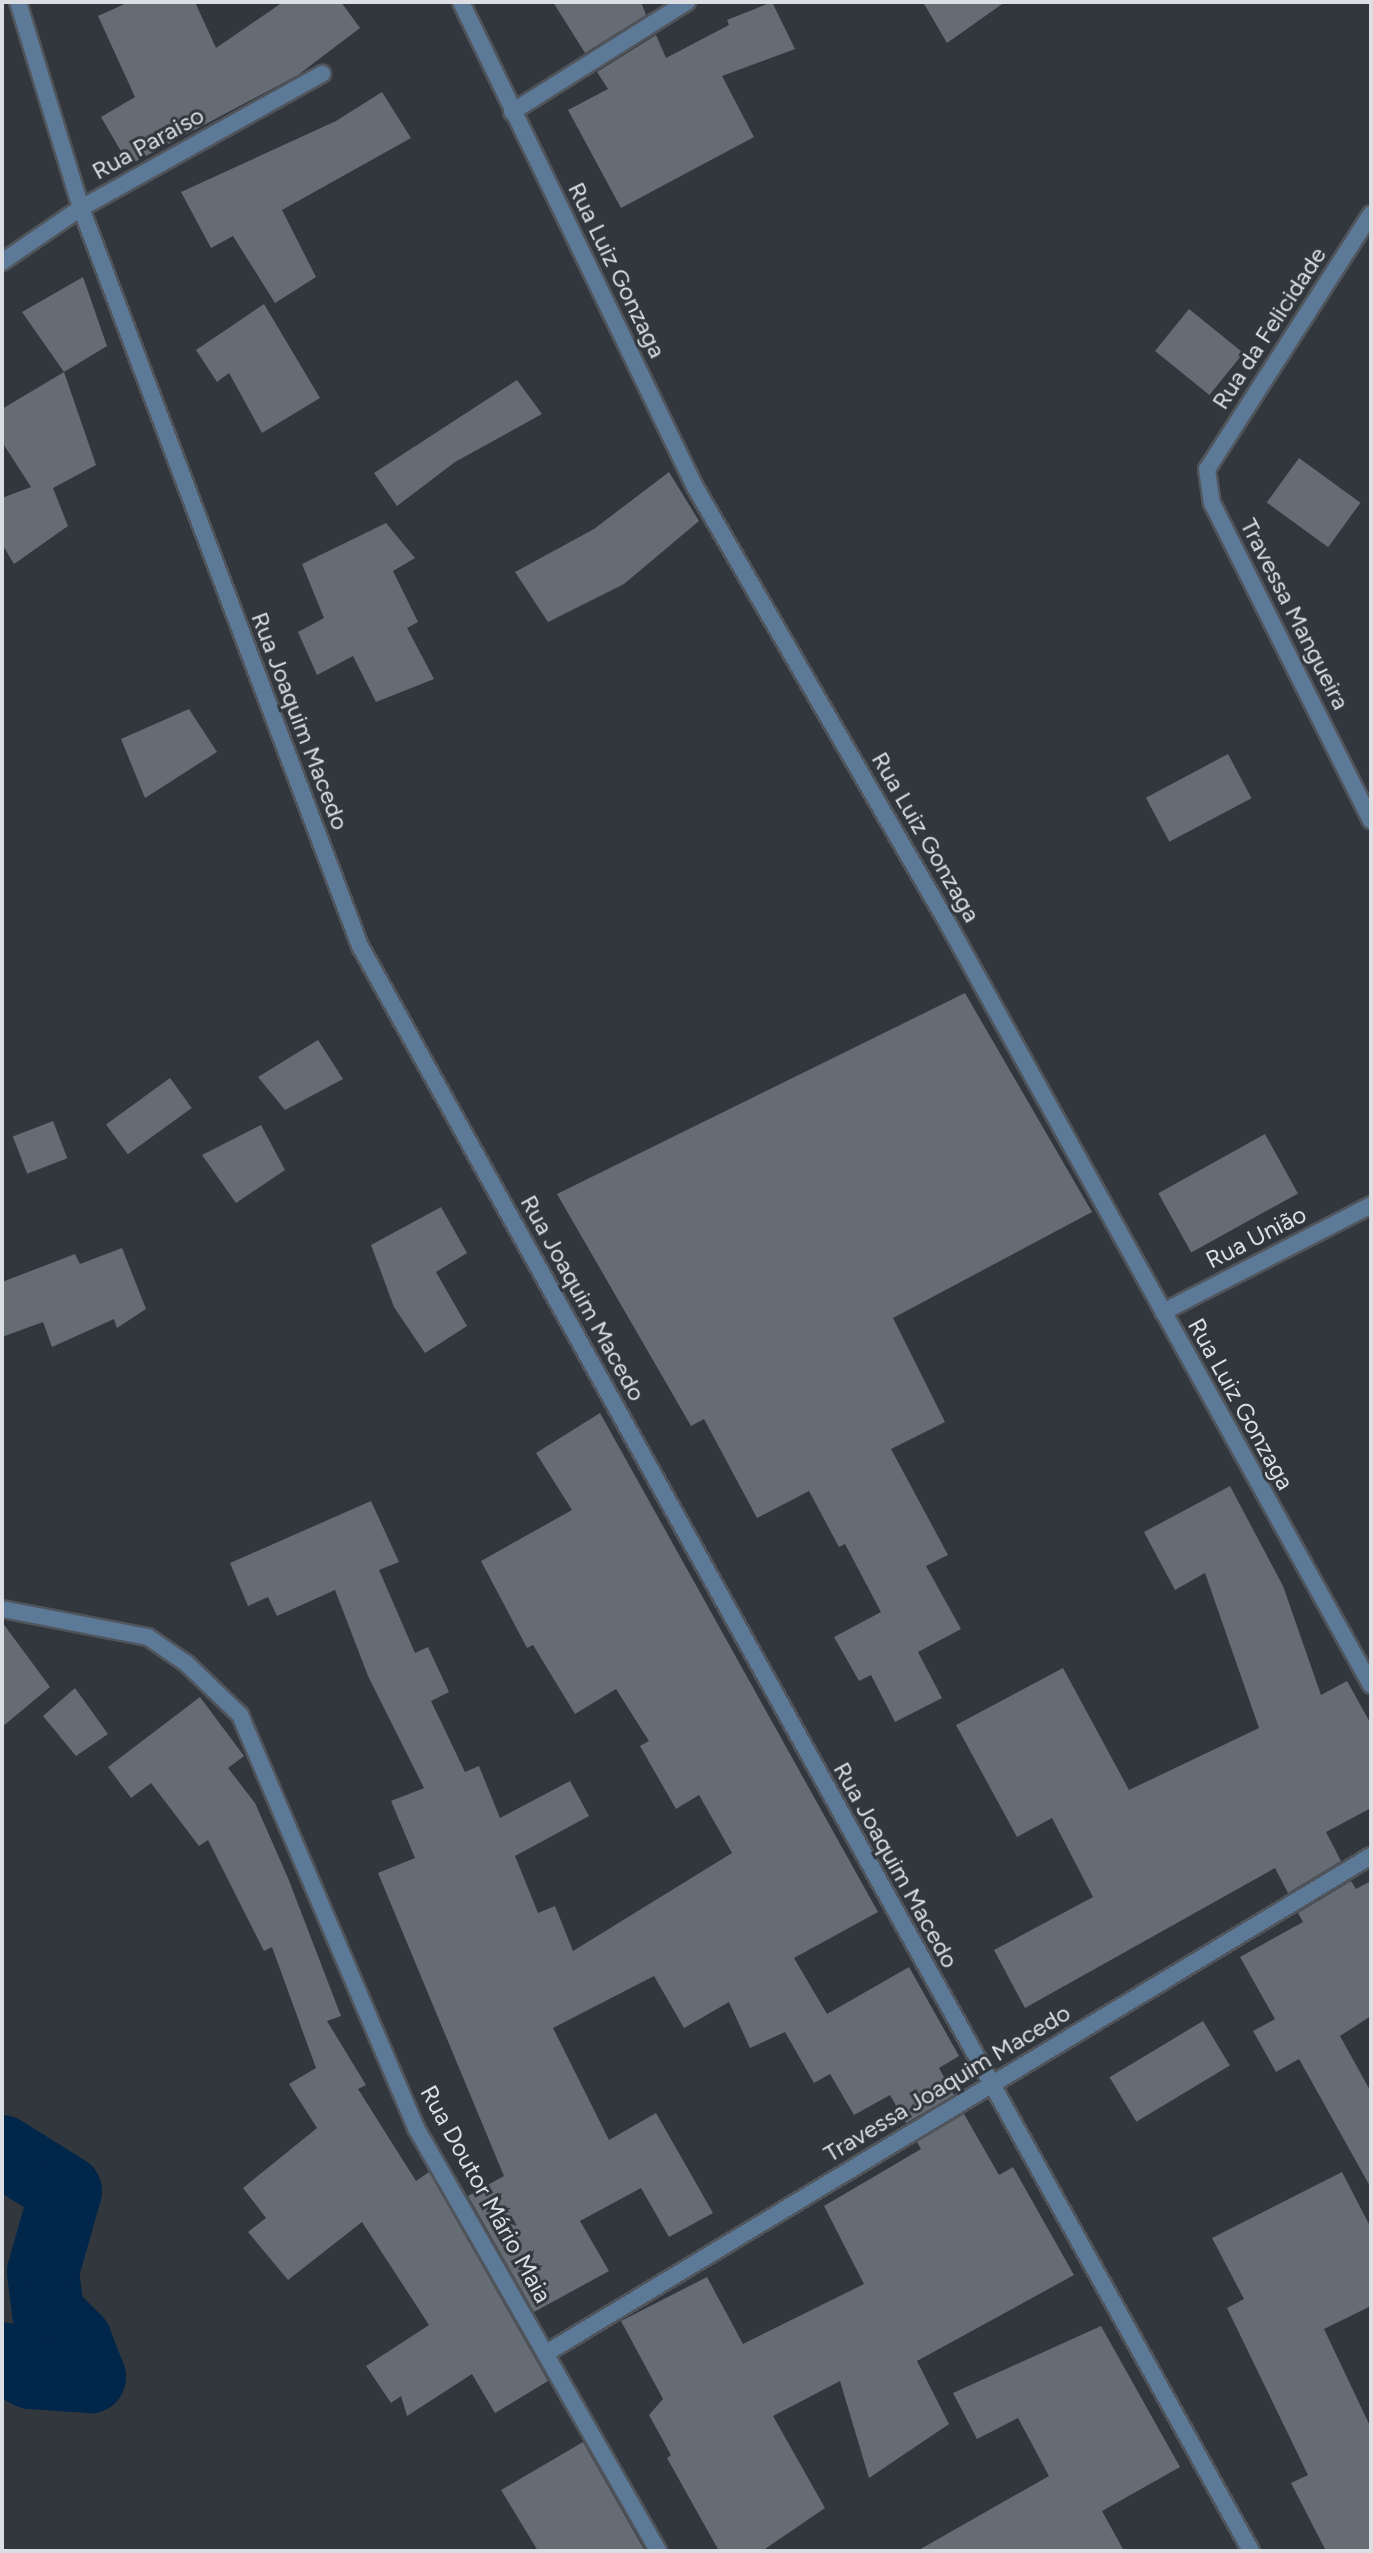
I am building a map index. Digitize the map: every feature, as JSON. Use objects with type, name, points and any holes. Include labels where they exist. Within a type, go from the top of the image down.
[{"type":"street","name":"Rua Joaquim Macedo","points":[[18,2],[81,208],[360,946],[989,2085],[1251,2551]]},
{"type":"street","name":"Rua Luiz Gonzaga","points":[[461,2],[695,487],[1371,1685]]},
{"type":"street","points":[[512,112],[687,2]]},
{"type":"street","name":"Rua Paraiso","points":[[2,262],[81,208],[322,74]]},
{"type":"street","name":"Rua da Felicidade","points":[[1207,469],[1371,214]]},
{"type":"street","name":"Travessa Mangueira","points":[[1207,469],[1212,503],[1371,820]]},
{"type":"street","name":"Rua União","points":[[1163,1312],[1371,1205]]},
{"type":"street","name":"Rua Doutor Mário Maia","points":[[2,1609],[148,1637],[187,1664],[240,1715],[416,2128],[548,2352],[658,2551]]},
{"type":"street","name":"Travessa Joaquim Macedo","points":[[548,2352],[1371,1856]]},
{"type":"building","points":[[129,2],[195,2],[216,48],[283,2],[341,2],[360,28],[298,75],[129,165],[101,117],[135,97],[98,16]]},
{"type":"building","points":[[553,2],[641,2],[646,15],[585,53]]},
{"type":"building","points":[[772,2],[795,49],[722,76],[754,137],[621,208],[568,110],[608,89],[597,72],[656,35],[666,58],[729,25],[727,20]]},
{"type":"building","points":[[923,2],[1005,2],[947,43]]},
{"type":"building","points":[[382,92],[411,138],[282,210],[316,277],[275,303],[233,236],[211,248],[181,192],[336,121]]},
{"type":"building","points":[[83,277],[107,346],[64,372],[22,312]]},
{"type":"building","points":[[264,304],[320,398],[262,433],[229,373],[217,382],[196,350]]},
{"type":"building","points":[[1189,309],[1243,353],[1209,395],[1155,351]]},
{"type":"building","points":[[64,372],[96,465],[53,488],[68,526],[14,564],[2,544],[2,498],[31,487],[2,442],[2,409]]},
{"type":"building","points":[[517,380],[542,414],[455,462],[397,506],[374,473]]},
{"type":"building","points":[[1299,458],[1360,503],[1328,547],[1267,502]]},
{"type":"building","points":[[669,472],[699,521],[624,584],[548,622],[515,572],[594,529]]},
{"type":"building","points":[[386,523],[415,558],[393,571],[418,622],[407,628],[434,679],[376,702],[353,656],[317,675],[298,632],[324,618],[302,564]]},
{"type":"building","points":[[189,709],[217,752],[145,798],[121,739]]},
{"type":"building","points":[[1228,754],[1251,798],[1169,842],[1146,798]]},
{"type":"building","points":[[965,993],[1092,1212],[893,1318],[945,1422],[891,1449],[948,1555],[926,1566],[961,1629],[918,1652],[942,1698],[895,1722],[871,1675],[859,1681],[834,1637],[881,1612],[845,1544],[839,1547],[809,1491],[757,1518],[704,1419],[691,1426],[557,1194]]},
{"type":"building","points":[[318,1040],[343,1079],[285,1110],[258,1077]]},
{"type":"building","points":[[170,1078],[192,1108],[128,1154],[106,1124]]},
{"type":"building","points":[[53,1121],[67,1158],[27,1174],[13,1136]]},
{"type":"building","points":[[261,1125],[285,1170],[236,1203],[202,1155]]},
{"type":"building","points":[[1265,1134],[1298,1193],[1191,1253],[1158,1193]]},
{"type":"building","points":[[441,1207],[467,1253],[436,1272],[467,1326],[425,1353],[394,1307],[371,1245]]},
{"type":"building","points":[[122,1248],[146,1309],[117,1328],[114,1319],[52,1347],[43,1322],[2,1337],[2,1282],[75,1254],[80,1264]]},
{"type":"building","points":[[600,1413],[878,1912],[794,1958],[827,2014],[909,1967],[959,2056],[939,2068],[954,2095],[906,2123],[890,2095],[854,2115],[830,2074],[814,2083],[785,2032],[750,2048],[729,2002],[684,2028],[654,1976],[553,2028],[609,2140],[656,2113],[713,2213],[669,2237],[641,2188],[580,2221],[609,2271],[534,2312],[468,2196],[504,2176],[378,1873],[415,1858],[391,1801],[424,1788],[368,1676],[335,1590],[277,1616],[268,1597],[248,1606],[230,1563],[371,1501],[399,1562],[379,1570],[415,1653],[428,1647],[449,1692],[431,1701],[465,1772],[479,1766],[500,1818],[570,1781],[589,1816],[515,1856],[538,1913],[555,1906],[573,1951],[732,1853],[699,1795],[676,1809],[640,1746],[649,1741],[616,1689],[575,1714],[533,1645],[527,1648],[481,1561],[572,1510],[536,1453]]},
{"type":"building","points":[[1230,1486],[1283,1586],[1321,1695],[1347,1681],[1371,1724],[1371,1808],[1326,1832],[1341,1861],[1288,1893],[1275,1868],[1025,2008],[994,1950],[1093,1897],[1052,1818],[1017,1837],[956,1725],[1063,1668],[1129,1790],[1259,1728],[1205,1573],[1175,1590],[1144,1532]]},
{"type":"building","points":[[2,1622],[50,1687],[2,1727]]},
{"type":"building","points":[[75,1688],[108,1734],[76,1756],[43,1716]]},
{"type":"building","points":[[200,1697],[244,1756],[228,1768],[255,1803],[288,1878],[341,2016],[327,2021],[366,2085],[358,2089],[416,2181],[429,2172],[548,2381],[495,2413],[472,2374],[407,2416],[401,2396],[391,2403],[366,2366],[429,2325],[362,2222],[288,2280],[248,2232],[266,2218],[243,2188],[317,2128],[289,2084],[316,2068],[272,1947],[264,1951],[208,1840],[199,1846],[151,1783],[131,1798],[108,1767]]},
{"type":"building","points":[[1351,1881],[1356,1889],[1371,1881],[1371,2016],[1340,2036],[1371,2092],[1371,2188],[1299,2059],[1276,2072],[1253,2031],[1275,2019],[1240,1957],[1303,1922],[1298,1913]]},
{"type":"building","points":[[1203,2021],[1230,2066],[1136,2122],[1110,2077]]},
{"type":"building","points":[[964,2114],[999,2175],[1013,2167],[1074,2275],[917,2361],[949,2424],[869,2478],[840,2381],[773,2416],[825,2508],[762,2551],[719,2551],[667,2458],[671,2455],[649,2415],[663,2399],[621,2321],[707,2277],[743,2344],[864,2284],[824,2206],[921,2149],[917,2142]]},
{"type":"building","points":[[1342,2172],[1371,2228],[1371,2306],[1324,2329],[1371,2428],[1371,2551],[1326,2551],[1291,2483],[1308,2475],[1227,2308],[1244,2299],[1212,2238]]},
{"type":"building","points":[[1101,2326],[1180,2467],[1102,2511],[1124,2551],[917,2551],[1049,2476],[1018,2418],[977,2439],[953,2393]]},
{"type":"building","points":[[583,2442],[645,2551],[538,2551],[501,2490]]},
{"type":"waterway","points":[[2,2151],[66,2191],[43,2272],[48,2313],[76,2341],[90,2377],[31,2373],[2,2358]]}]
